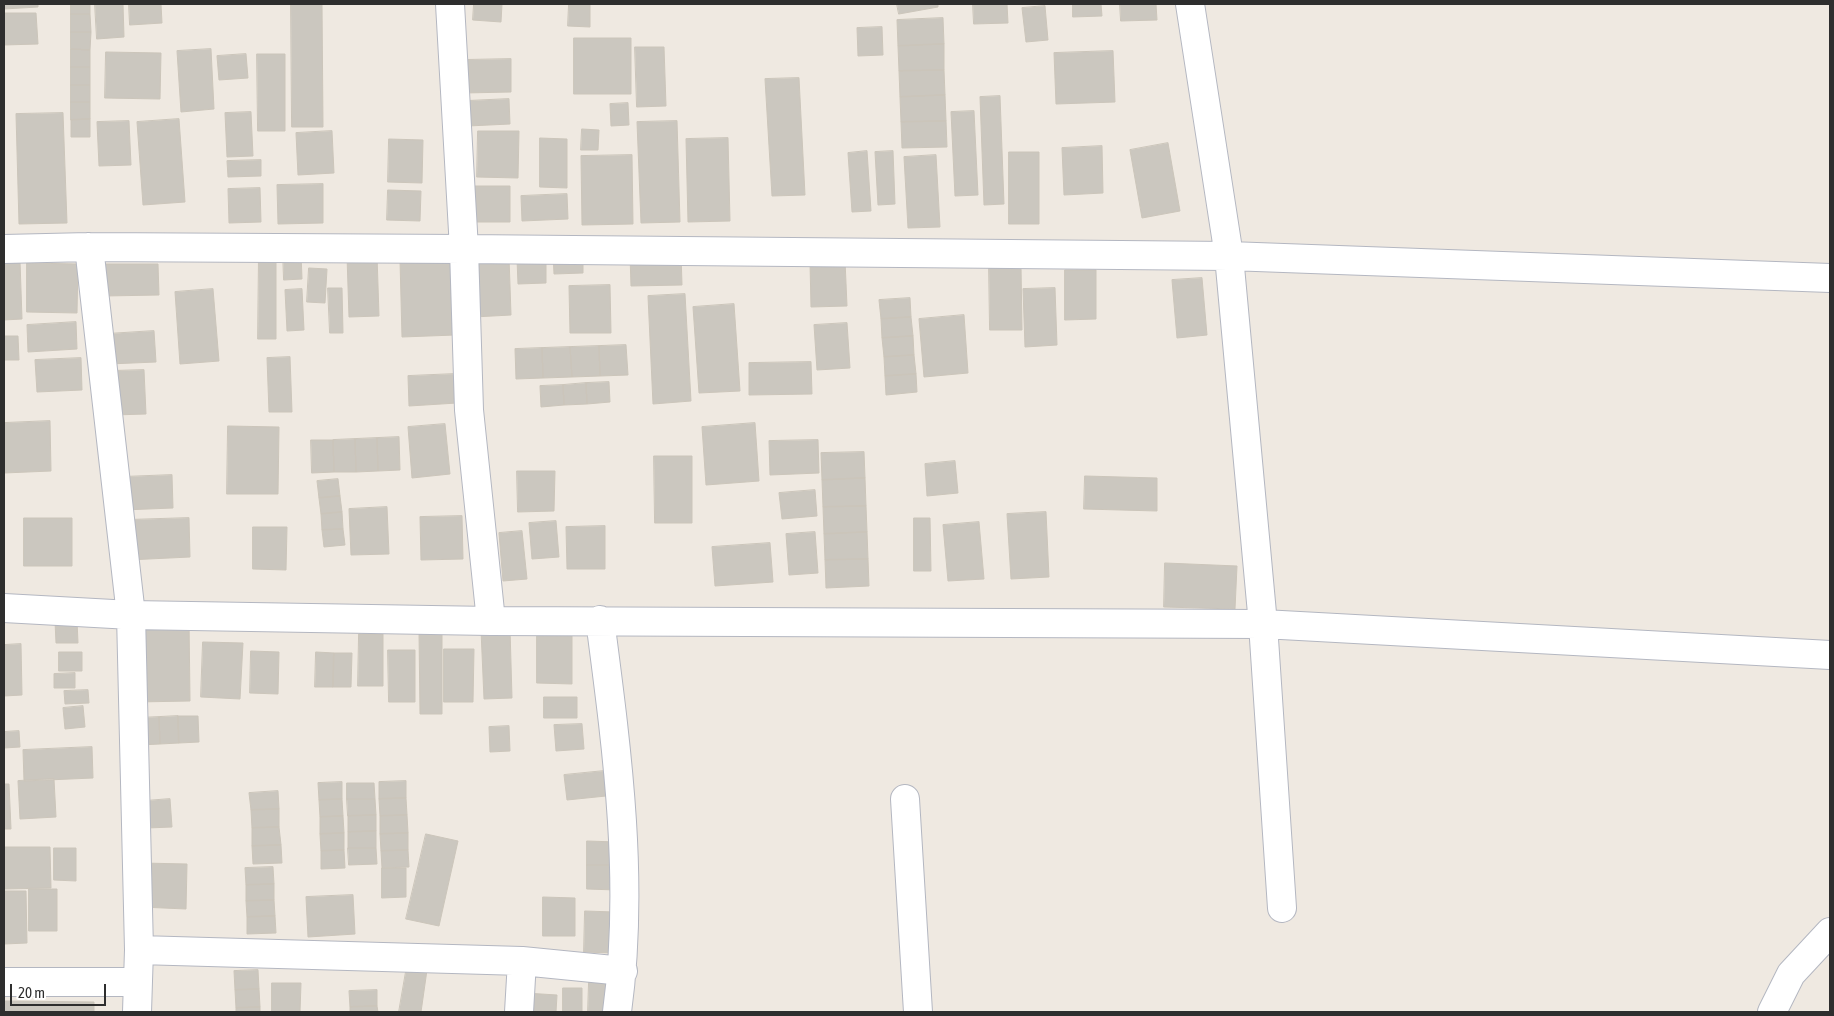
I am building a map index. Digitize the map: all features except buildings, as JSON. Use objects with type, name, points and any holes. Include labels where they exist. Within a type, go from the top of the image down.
[{"type":"street","points":[[450,4],[464,249],[469,410],[492,621]]},
{"type":"street","points":[[1190,4],[1229,256],[1263,624],[1282,908]]},
{"type":"street","points":[[89,247],[131,616],[139,950],[137,1012]]},
{"type":"street","points":[[4,249],[89,247],[464,249],[1229,256],[1830,278]]},
{"type":"street","points":[[4,608],[131,616],[492,621],[1263,624],[1830,655]]},
{"type":"street","points":[[600,620],[618,760],[624,862],[623,971],[617,1012]]},
{"type":"street","points":[[905,799],[918,1012]]},
{"type":"street","points":[[1772,1012],[1791,974],[1830,932]]},
{"type":"street","points":[[139,950],[522,961],[623,971]]},
{"type":"street","points":[[519,1012],[522,961]]},
{"type":"street","points":[[4,982],[138,982]]}]
